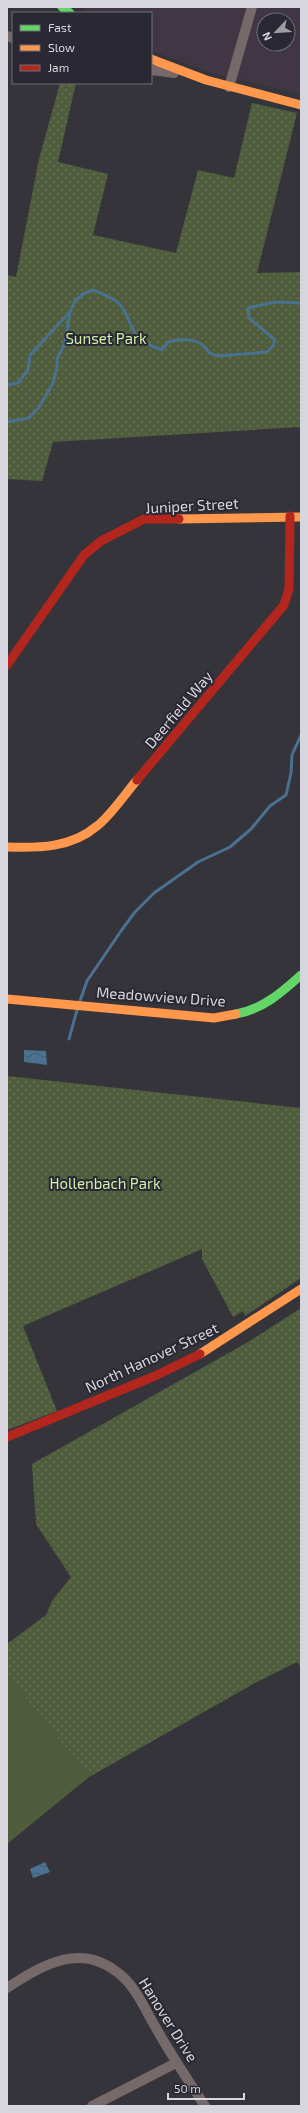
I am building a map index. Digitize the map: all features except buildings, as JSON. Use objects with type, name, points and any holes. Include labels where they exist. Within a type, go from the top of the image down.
[{"type":"street","points":[[229,87],[252,7]]},
{"type":"street","points":[[152,59],[194,76],[229,87],[301,105]]},
{"type":"street","points":[[152,70],[194,76]]},
{"type":"street","name":"Juniper Street","points":[[7,665],[84,555],[101,541],[119,531],[144,520],[290,516],[301,517]]},
{"type":"street","name":"Deerfield Way","points":[[7,847],[49,847],[66,844],[85,835],[98,826],[284,605],[289,589],[290,516]]},
{"type":"street","name":"Meadowview Drive","points":[[7,999],[214,1018],[240,1015],[260,1008],[278,996],[301,975]]},
{"type":"street","name":"North Hanover Street","points":[[7,1437],[155,1376],[211,1349],[251,1324],[301,1289]]},
{"type":"street","name":"Hanover Drive","points":[[7,1988],[46,1964],[63,1959],[83,1958],[97,1961],[111,1967],[124,1978],[136,1994],[176,2063],[205,2106]]},
{"type":"street","points":[[92,2106],[176,2063]]},
{"type":"shaded area","points":[[80,7],[301,7],[301,94],[211,73],[152,50],[152,12],[88,12]]},
{"type":"green space","name":"Sunset Park","points":[[60,84],[76,84],[58,162],[108,174],[93,235],[176,253],[198,170],[234,178],[252,103],[297,113],[257,273],[301,272],[301,427],[53,442],[42,481],[7,479],[7,275],[16,277],[39,159]]},
{"type":"green space","name":"Hollenbach Park","points":[[7,1076],[301,1108],[301,1278],[245,1316],[243,1311],[233,1317],[202,1259],[202,1249],[23,1326],[57,1411],[7,1430]]},
{"type":"green space","points":[[301,1308],[301,1667],[297,1662],[255,1683],[89,1777],[7,1675],[7,1644],[46,1615],[52,1601],[71,1577],[36,1524],[32,1464],[248,1342]]},
{"type":"green space","points":[[7,1675],[89,1777],[7,1844]]},
{"type":"water","points":[[24,1050],[46,1051],[47,1065],[24,1062]]},
{"type":"water","points":[[45,1862],[50,1872],[33,1878],[30,1869]]},
{"type":"waterway","points":[[7,422],[29,418],[39,407],[53,383],[57,368],[57,359],[65,343],[70,312],[75,301],[83,294],[93,290],[120,304],[135,334],[151,346],[162,350],[168,342],[192,340],[201,344],[209,353],[218,356],[267,352],[273,346],[275,340],[249,318],[248,308],[275,302],[301,303]]},
{"type":"waterway","points":[[7,385],[18,383],[28,370],[30,355],[70,312]]},
{"type":"waterway","points":[[80,1001],[87,981],[135,912],[154,893],[198,862],[230,847],[251,829],[270,806],[286,795],[291,773],[292,755],[301,735]]},
{"type":"waterway","points":[[69,1039],[77,1010]]},
{"type":"traffic: fast","points":[[62,7],[69,12]]},
{"type":"traffic: fast","points":[[236,1014],[246,1012],[263,1004],[279,994],[301,975]]},
{"type":"traffic: slow","points":[[152,59],[206,80],[301,105]]},
{"type":"traffic: slow","points":[[179,519],[301,517]]},
{"type":"traffic: slow","points":[[7,847],[43,847],[66,843],[76,839],[97,826],[113,810],[137,780]]},
{"type":"traffic: slow","points":[[7,999],[214,1018],[236,1014]]},
{"type":"traffic: slow","points":[[200,1354],[301,1289]]},
{"type":"traffic: jam","points":[[137,780],[284,605],[289,589],[290,516]]},
{"type":"traffic: jam","points":[[7,665],[84,555],[101,541],[144,519],[179,519]]},
{"type":"traffic: jam","points":[[7,1437],[155,1376],[200,1354]]}]
